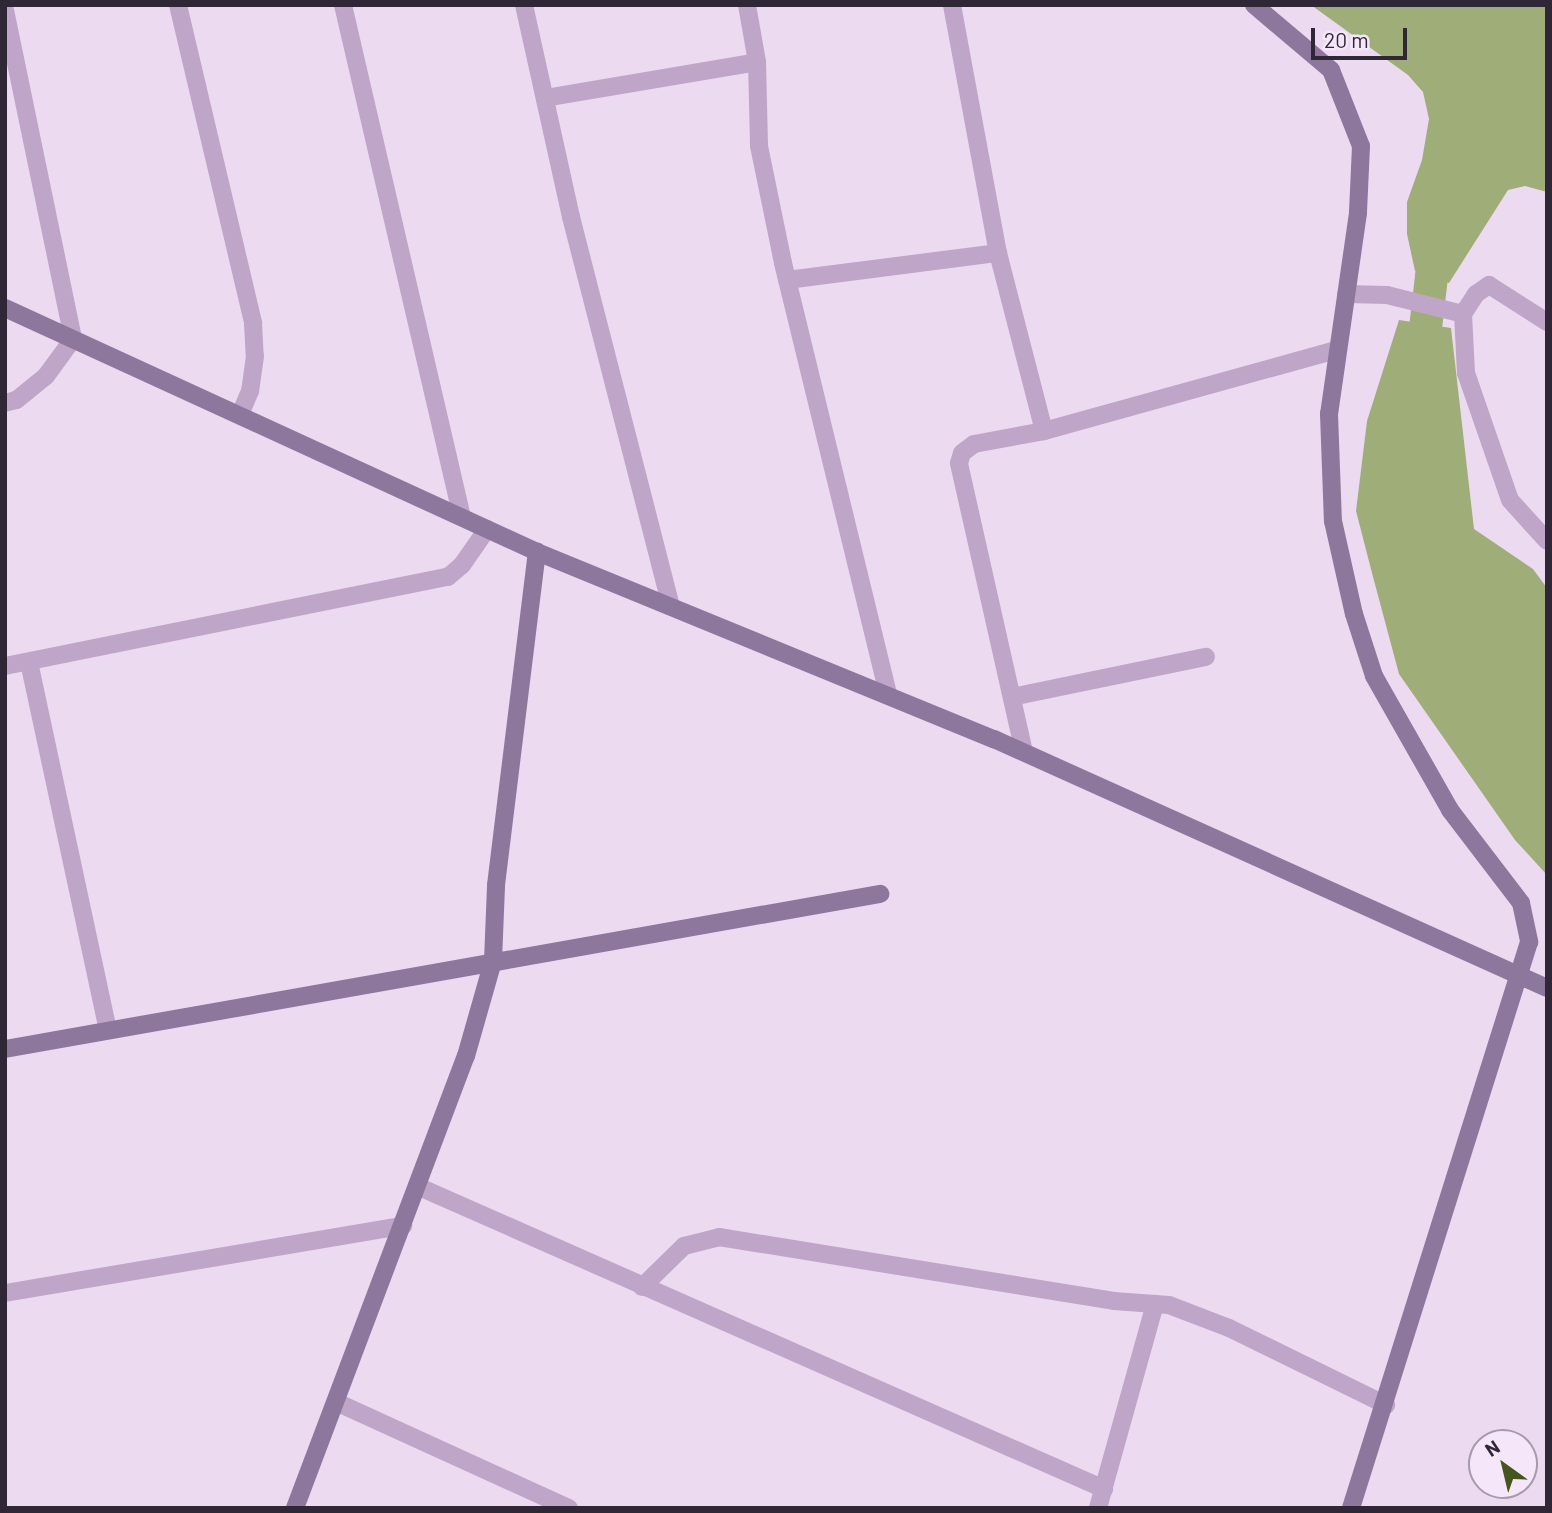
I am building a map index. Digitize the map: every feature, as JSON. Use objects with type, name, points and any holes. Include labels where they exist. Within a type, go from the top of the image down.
[{"type":"street","points":[[178,5],[253,323],[255,356],[250,391],[240,415]]},
{"type":"street","points":[[343,5],[462,517]]},
{"type":"street","points":[[524,5],[670,606]]},
{"type":"street","points":[[747,5],[757,62],[759,146],[787,280],[888,695]]},
{"type":"street","points":[[952,5],[998,253],[1044,431]]},
{"type":"street","points":[[1254,5],[1331,69],[1358,135],[1358,213],[1329,414],[1333,521],[1354,614],[1374,676],[1450,810],[1521,903],[1529,942],[1386,1405],[1351,1508]]},
{"type":"street","points":[[5,10],[74,339],[46,376],[16,400],[5,403]]},
{"type":"street","points":[[545,99],[757,62]]},
{"type":"street","points":[[787,280],[998,253]]},
{"type":"street","points":[[1456,310],[1489,285],[1547,322]]},
{"type":"street","points":[[1346,294],[1387,295],[1456,310]]},
{"type":"street","points":[[5,307],[537,552],[1024,752],[1547,988]]},
{"type":"street","points":[[1456,310],[1466,373],[1510,500],[1547,541]]},
{"type":"street","points":[[1024,752],[959,463],[974,444],[1044,431],[1337,350]]},
{"type":"street","points":[[5,666],[447,577],[462,565],[487,529]]},
{"type":"street","points":[[295,1508],[466,1056],[493,961],[496,885],[537,552]]},
{"type":"street","points":[[1012,697],[1206,657]]},
{"type":"street","points":[[29,662],[108,1030]]},
{"type":"street","points":[[5,1049],[880,894]]},
{"type":"street","points":[[417,1186],[1104,1489]]},
{"type":"street","points":[[5,1293],[403,1226]]},
{"type":"street","points":[[642,1287],[684,1246],[719,1237],[1155,1304],[1229,1328],[1386,1405]]},
{"type":"street","points":[[1098,1508],[1155,1304]]},
{"type":"street","points":[[336,1402],[569,1508]]},
{"type":"shaded area","points":[[1311,5],[1547,5],[1547,192],[1525,186],[1508,190],[1449,283],[1415,271],[1407,234],[1407,202],[1422,160],[1429,119],[1423,92],[1408,75]]},
{"type":"shaded area","points":[[1399,320],[1451,328],[1474,529],[1533,569],[1547,588],[1547,875],[1515,840],[1399,674],[1372,573],[1356,511],[1367,421]]},
{"type":"waterway","points":[[1420,370],[1431,276],[1443,234]]}]
